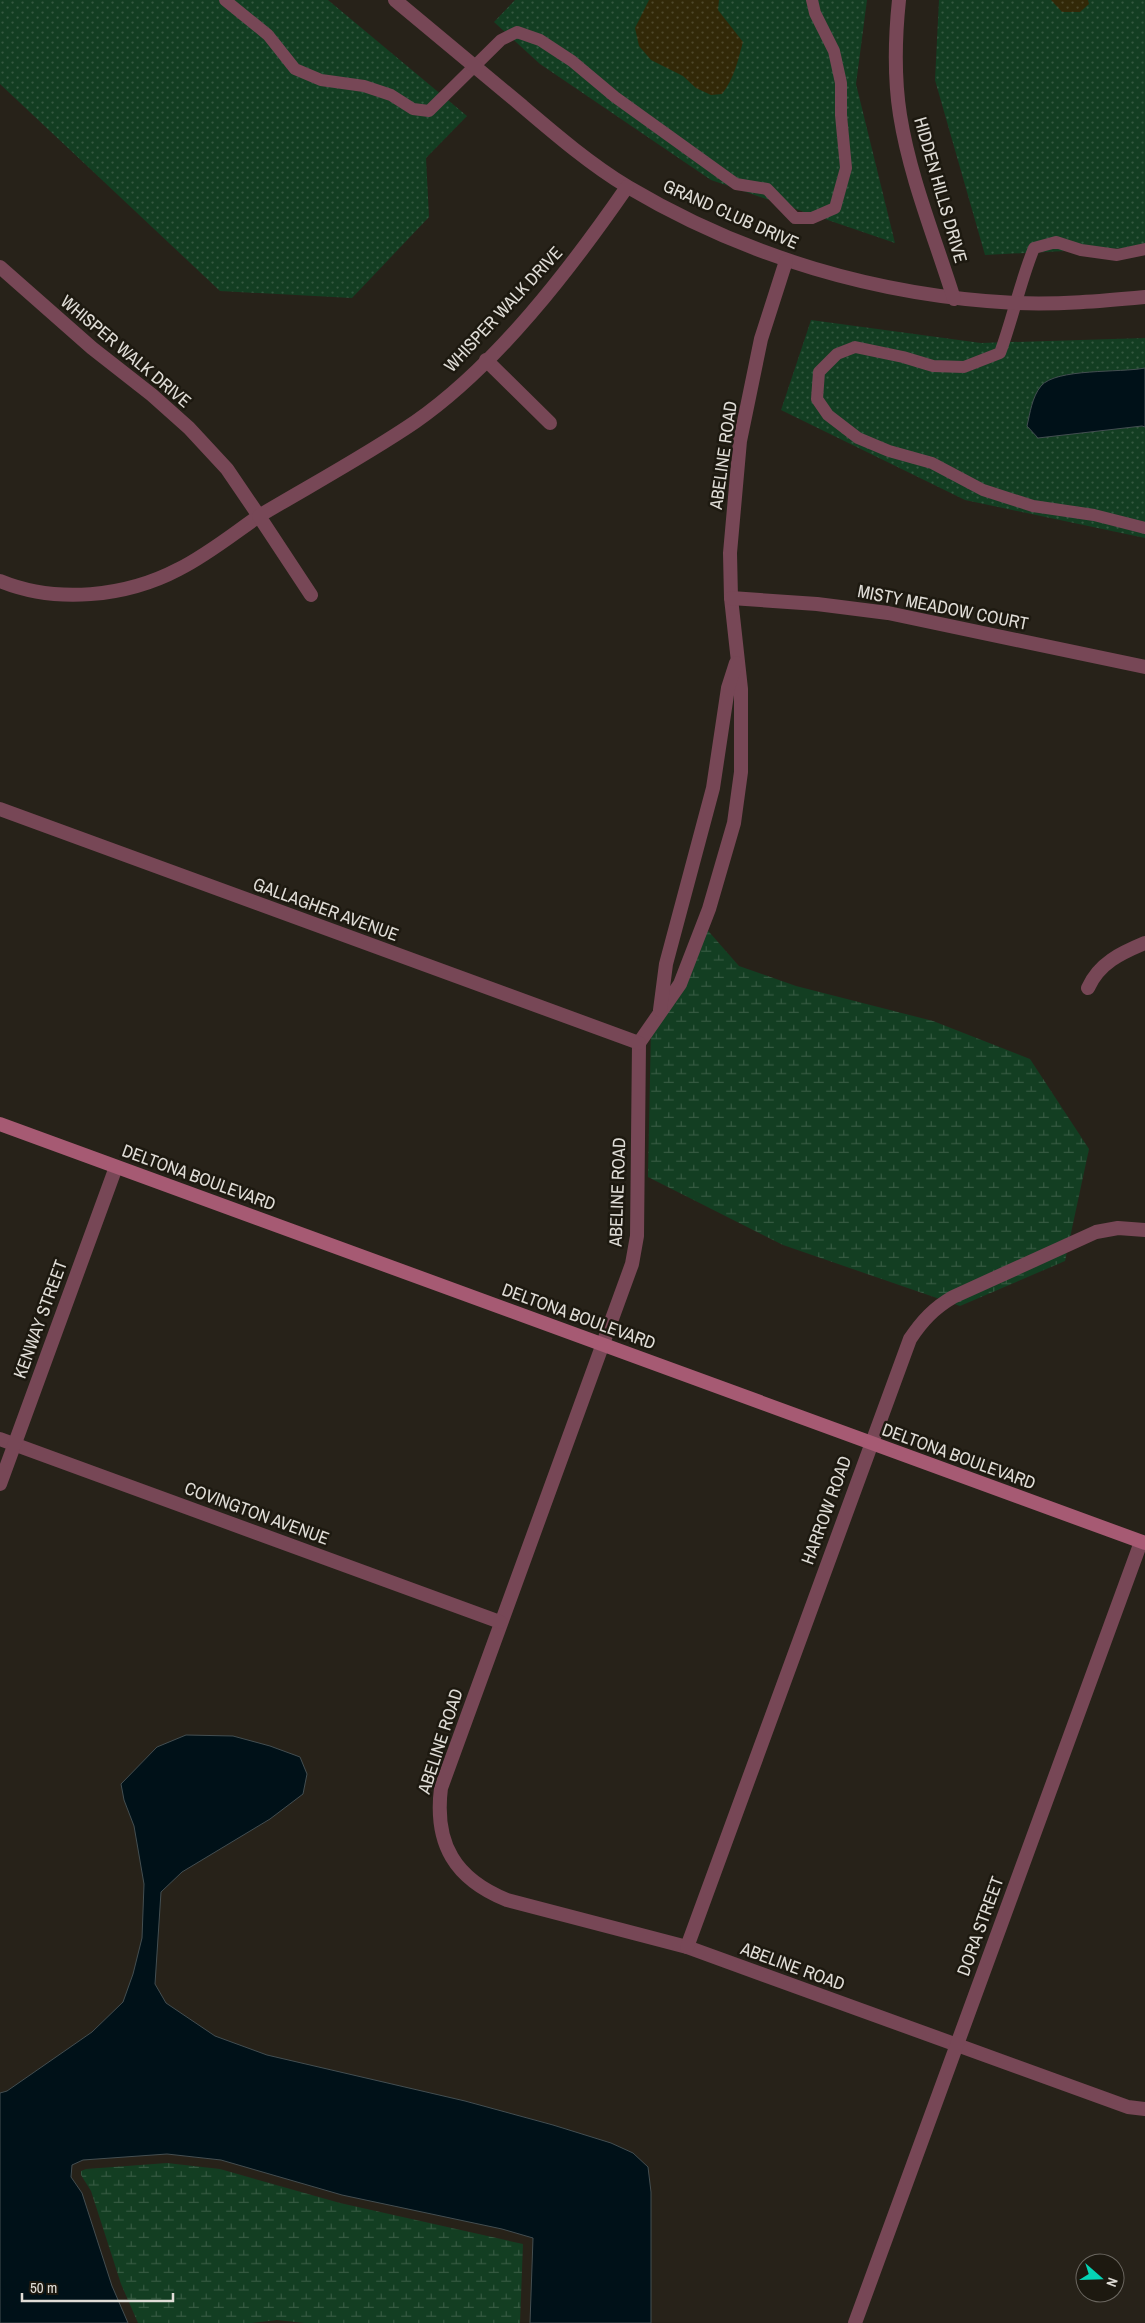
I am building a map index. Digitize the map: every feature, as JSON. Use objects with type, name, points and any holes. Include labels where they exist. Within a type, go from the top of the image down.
[{"type":"main road","name":"DELTONA BOULEVARD","points":[[0,1124],[1143,1543]]},
{"type":"street","name":"GRAND CLUB DRIVE","points":[[395,0],[564,141],[627,187],[726,237],[786,261],[844,279],[899,291],[954,299],[1016,303],[1076,303],[1145,298]]},
{"type":"street","name":"HIDDEN HILLS DRIVE","points":[[898,0],[896,73],[900,114],[908,157],[954,299]]},
{"type":"street","name":"WHISPER WALK DRIVE","points":[[0,581],[44,593],[77,595],[117,591],[149,583],[180,569],[260,516],[415,421],[486,360],[583,251],[627,187]]},
{"type":"street","name":"ABELINE ROAD","points":[[786,261],[761,339],[740,441],[730,553],[731,598],[741,689],[741,772],[734,823],[709,909],[680,984],[640,1043],[637,1236],[632,1264],[441,1788],[438,1810],[440,1827],[444,1843],[454,1862],[469,1879],[487,1892],[507,1900],[687,1947],[1128,2107],[1145,2109]]},
{"type":"street","name":"WHISPER WALK DRIVE","points":[[0,267],[92,348],[152,395],[189,428],[227,469],[260,516]]},
{"type":"street","points":[[486,360],[550,423]]},
{"type":"street","points":[[260,516],[311,595]]},
{"type":"street","name":"MISTY MEADOW COURT","points":[[731,598],[817,604],[888,613],[1145,667]]},
{"type":"street","name":"ABELINE ROAD","points":[[660,1014],[666,964],[713,788],[728,688],[738,658]]},
{"type":"street","name":"GALLAGHER AVENUE","points":[[0,809],[640,1043]]},
{"type":"street","points":[[1088,988],[1102,967],[1117,956],[1145,943]]},
{"type":"street","name":"KENWAY STREET","points":[[0,1484],[116,1167]]},
{"type":"street","name":"HARROW ROAD","points":[[687,1947],[910,1339],[922,1320],[939,1306],[1096,1232],[1118,1228],[1145,1230]]},
{"type":"street","name":"COVINGTON AVENUE","points":[[0,1439],[500,1622]]},
{"type":"street","name":"DORA STREET","points":[[855,2323],[1143,1543]]},
{"type":"lane","points":[[225,0],[268,35],[294,68],[321,80],[364,86],[391,95],[413,109],[429,111],[473,65],[501,40],[517,32],[540,40],[572,61],[615,97],[736,184],[767,189],[795,218],[812,218],[835,208],[846,168],[841,115],[841,83],[834,51],[815,13],[812,0]]},
{"type":"lane","points":[[1145,249],[1117,255],[1081,250],[1056,242],[1034,248],[1023,274],[1000,353],[964,367],[933,366],[903,356],[855,346],[837,354],[819,372],[817,399],[828,415],[858,438],[889,451],[932,463],[984,490],[1033,506],[1094,514],[1145,528]]},
{"type":"green space","points":[[0,0],[328,0],[467,116],[426,158],[429,217],[352,298],[220,291],[0,84]]},
{"type":"green space","points":[[515,0],[867,0],[856,84],[895,243],[711,180],[540,64],[494,22]]},
{"type":"green space","points":[[939,0],[1145,0],[1145,247],[985,255],[935,80]]},
{"type":"green space","points":[[811,320],[981,343],[1145,338],[1145,538],[965,500],[781,410]]},
{"type":"green space","points":[[703,925],[739,966],[796,986],[933,1021],[1030,1059],[1089,1149],[1065,1261],[960,1306],[783,1245],[648,1177],[651,1025]]},
{"type":"green space","points":[[167,2163],[220,2169],[340,2203],[523,2244],[520,2323],[305,2323],[277,2320],[251,2323],[138,2323],[121,2284],[91,2191],[81,2175],[81,2171],[86,2169]]},
{"type":"sand","points":[[649,0],[719,0],[718,10],[743,42],[733,76],[722,94],[711,95],[696,88],[683,76],[651,60],[639,46],[635,28]]},
{"type":"sand","points":[[1051,0],[1088,0],[1089,4],[1080,12],[1062,12]]},
{"type":"shaded area","points":[[1145,368],[1145,427],[1038,438],[1027,426],[1035,395],[1041,386],[1049,380],[1060,376],[1089,372]]},
{"type":"shaded area","points":[[186,1735],[233,1736],[270,1746],[300,1757],[307,1774],[303,1794],[270,1819],[182,1872],[161,1892],[155,1984],[166,2003],[215,2036],[267,2055],[465,2101],[553,2125],[611,2143],[633,2153],[648,2167],[651,2192],[651,2323],[530,2323],[533,2238],[502,2229],[342,2195],[221,2160],[167,2154],[83,2160],[72,2165],[71,2177],[82,2193],[112,2286],[128,2323],[0,2323],[0,2093],[7,2091],[92,2032],[123,2002],[133,1974],[142,1938],[144,1884],[134,1826],[124,1800],[121,1784],[157,1747]]}]
